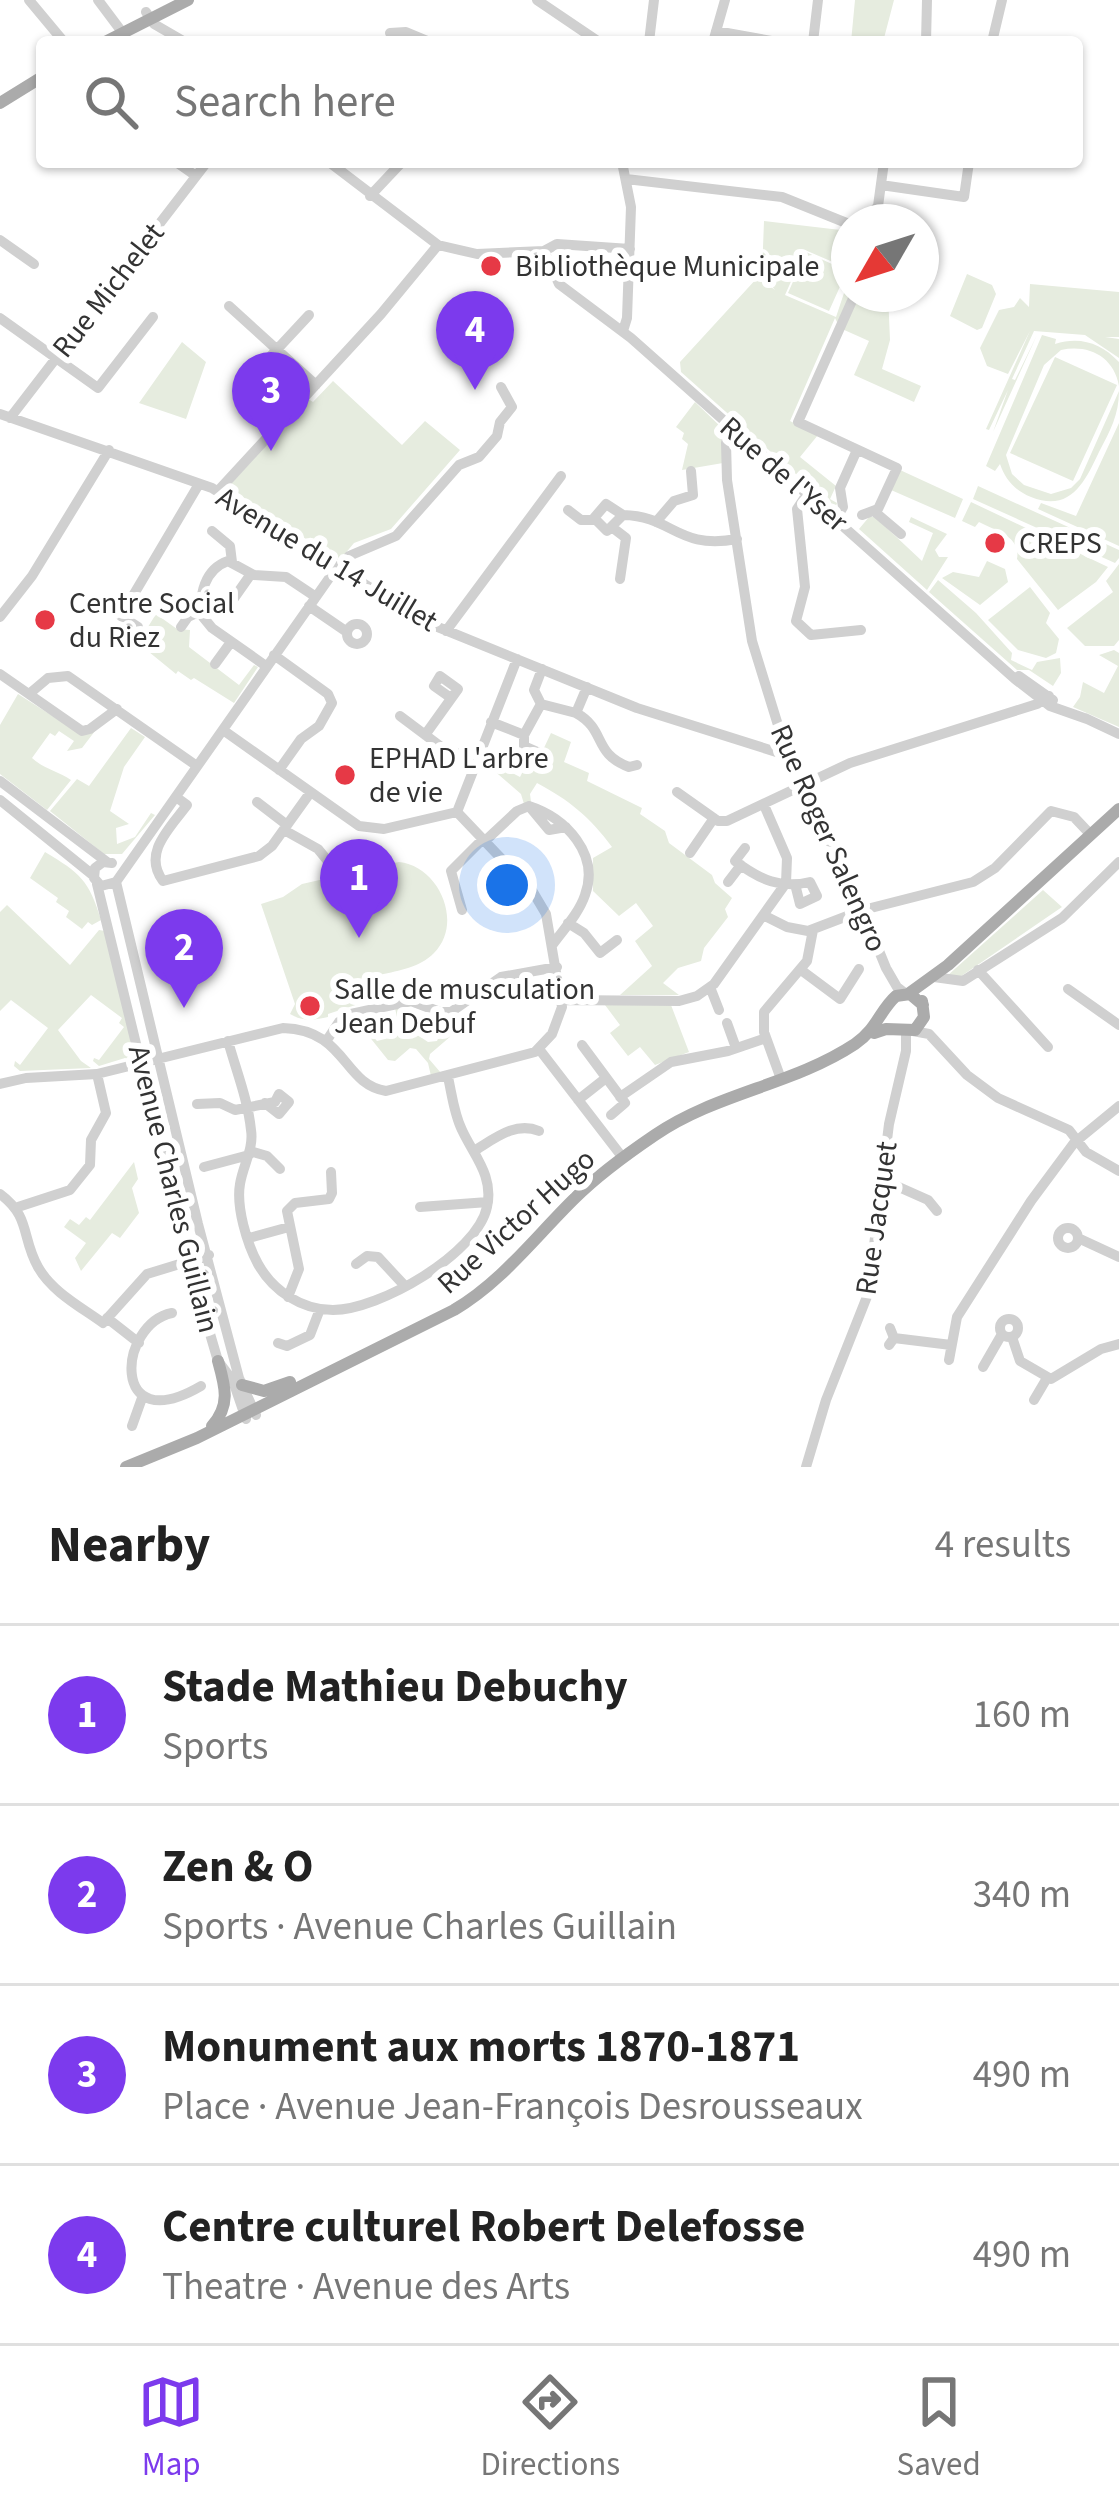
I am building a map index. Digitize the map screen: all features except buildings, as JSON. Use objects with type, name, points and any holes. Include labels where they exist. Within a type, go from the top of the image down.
[{"type":"main road","points":[[105,36],[158,8],[188,0]]},
{"type":"main road","points":[[112,36],[120,29]]},
{"type":"main road","points":[[0,103],[36,81]]},
{"type":"main road","points":[[924,1010],[904,1031],[887,1021],[887,1006],[934,977],[1119,809]]},
{"type":"main road","points":[[924,1010],[922,994],[934,977]]},
{"type":"main road","points":[[907,994],[924,1010]]},
{"type":"main road","name":"Rue Victor Hugo","points":[[867,1036],[887,1006]]},
{"type":"main road","name":"Rue Victor Hugo","points":[[126,1467],[298,1393],[474,1298],[578,1195],[685,1117],[826,1060],[867,1036],[904,1031]]},
{"type":"main road","points":[[182,1445],[211,1427],[223,1410],[226,1389],[218,1360]]},
{"type":"main road","name":"Rue Victor Hugo","points":[[249,1414],[355,1360]]},
{"type":"main road","points":[[242,1385],[268,1391],[302,1376],[320,1376]]},
{"type":"main road","points":[[142,1467],[185,1451],[249,1414]]},
{"type":"street","points":[[29,0],[59,36]]},
{"type":"street","points":[[98,0],[120,29]]},
{"type":"street","points":[[537,0],[589,36]]},
{"type":"street","points":[[651,36],[654,0]]},
{"type":"street","points":[[715,36],[725,0]]},
{"type":"street","points":[[814,36],[818,0]]},
{"type":"street","points":[[926,36],[927,0]]},
{"type":"street","points":[[993,36],[1002,0]]},
{"type":"street","points":[[158,8],[180,36]]},
{"type":"street","points":[[390,33],[416,36]]},
{"type":"street","points":[[185,168],[196,176]]},
{"type":"street","name":"Rue Michelet","points":[[5,416],[56,358],[202,168]]},
{"type":"street","points":[[336,168],[438,245],[463,252],[544,251],[557,244],[630,248]]},
{"type":"street","points":[[370,196],[396,168]]},
{"type":"street","points":[[623,168],[631,207],[623,332]]},
{"type":"street","points":[[877,204],[883,168]]},
{"type":"street","points":[[881,185],[964,197],[968,168]]},
{"type":"street","points":[[626,179],[782,197],[831,217]]},
{"type":"street","points":[[1,242],[34,264]]},
{"type":"street","points":[[218,491],[438,245]]},
{"type":"street","name":"Rue de l'Yser","points":[[544,251],[562,287],[623,332],[1001,665],[1046,699],[1119,734]]},
{"type":"street","points":[[229,305],[316,385]]},
{"type":"street","points":[[847,312],[798,422],[897,468],[869,513],[901,534]]},
{"type":"street","points":[[243,386],[309,315]]},
{"type":"street","points":[[0,318],[98,388],[153,317]]},
{"type":"street","points":[[0,800],[95,880],[107,887],[117,881],[338,568],[352,555],[396,536],[461,463],[478,457],[497,436],[500,422],[512,407],[501,387]]},
{"type":"street","name":"Avenue du 14 Juillet","points":[[5,416],[218,491],[406,613],[446,631],[660,716],[789,756]]},
{"type":"street","name":"Rue Roger Salengro","points":[[730,427],[726,471],[752,640],[789,756],[886,968],[907,994]]},
{"type":"street","points":[[0,617],[32,576],[109,450]]},
{"type":"street","points":[[836,519],[843,507],[840,488],[857,450]]},
{"type":"street","points":[[656,522],[674,501],[693,501],[691,471]]},
{"type":"street","points":[[446,631],[561,476]]},
{"type":"street","points":[[139,627],[121,616],[200,484]]},
{"type":"street","points":[[807,494],[796,508],[805,586],[797,623],[811,634],[861,630]]},
{"type":"street","points":[[594,520],[606,504],[623,515],[656,522],[700,543],[737,539]]},
{"type":"street","points":[[568,510],[605,530],[623,515]]},
{"type":"street","points":[[613,528],[626,538],[620,579]]},
{"type":"street","points":[[212,531],[230,546],[232,562]]},
{"type":"street","points":[[266,666],[208,624],[201,610],[202,591],[221,563],[232,562],[251,574],[286,577],[347,632]]},
{"type":"street","points":[[232,601],[251,574]]},
{"type":"street","points":[[181,627],[201,610]]},
{"type":"street","points":[[215,664],[231,642]]},
{"type":"street","points":[[274,655],[328,694],[332,703],[319,726],[301,739],[279,770]]},
{"type":"street","points":[[457,812],[517,659]]},
{"type":"street","points":[[542,669],[534,690],[541,704],[576,713],[591,723],[609,758],[629,767],[637,765]]},
{"type":"street","points":[[0,674],[82,730],[117,709]]},
{"type":"street","points":[[29,694],[44,680],[64,675],[197,766]]},
{"type":"street","points":[[576,713],[587,687]]},
{"type":"street","points":[[425,734],[452,698]]},
{"type":"street","points":[[677,792],[714,818],[728,821],[850,763],[1046,699]]},
{"type":"street","points":[[541,704],[524,735],[524,746],[542,754]]},
{"type":"street","points":[[400,716],[444,748],[476,761]]},
{"type":"street","points":[[491,722],[524,735]]},
{"type":"street","points":[[223,730],[353,823],[370,829],[457,812]]},
{"type":"street","points":[[0,781],[110,862],[118,870],[117,881]]},
{"type":"street","points":[[176,796],[187,805],[156,849],[155,865],[164,881],[259,856],[310,793]]},
{"type":"street","points":[[257,802],[318,849],[336,871]]},
{"type":"street","points":[[562,1000],[679,1001],[710,987],[791,885],[787,858],[764,805]]},
{"type":"street","points":[[462,910],[451,871],[517,811],[529,806],[566,827],[583,849],[589,876],[584,897],[553,944]]},
{"type":"street","points":[[765,916],[794,930],[813,930],[863,910],[973,882],[995,868],[1052,811],[1074,817],[1091,835]]},
{"type":"street","points":[[0,1084],[97,1074],[284,1028],[327,1040],[361,1080],[377,1090],[524,1058],[539,1049],[556,1026],[562,1000],[553,944],[539,900],[457,812]]},
{"type":"street","points":[[690,853],[714,818]]},
{"type":"street","points":[[95,880],[98,865],[142,844]]},
{"type":"street","points":[[745,848],[735,861],[741,866],[765,882],[791,885]]},
{"type":"street","points":[[934,977],[959,982],[979,970],[1062,918],[1119,862]]},
{"type":"street","points":[[728,882],[741,866]]},
{"type":"street","name":"Avenue Charles Guillain","points":[[95,880],[198,1224],[199,1258],[249,1414]]},
{"type":"street","name":"Avenue Charles Guillain","points":[[117,881],[150,1061],[199,1258],[218,1360],[249,1414]]},
{"type":"street","points":[[568,923],[584,933],[600,953],[616,940]]},
{"type":"street","points":[[781,1079],[766,1038],[765,1008],[802,975],[813,930]]},
{"type":"street","points":[[327,1040],[351,1014],[410,1001],[447,1013],[501,977],[556,967]]},
{"type":"street","name":"Rue Roger Salengro","points":[[886,968],[887,1006]]},
{"type":"street","points":[[802,975],[841,999],[859,969]]},
{"type":"street","points":[[979,970],[1048,1047]]},
{"type":"street","points":[[1087,984],[1074,993],[1119,1025]]},
{"type":"street","points":[[710,987],[719,1010]]},
{"type":"street","points":[[924,1010],[949,1055]]},
{"type":"street","points":[[727,1023],[736,1048]]},
{"type":"street","points":[[904,1031],[927,1032],[996,1096],[1069,1130],[1089,1154],[1119,1171]]},
{"type":"street","name":"Rue Jacquet","points":[[806,1467],[826,1400],[868,1294],[889,1124],[906,1051],[904,1031]]},
{"type":"street","points":[[620,1097],[677,1059],[766,1038]]},
{"type":"street","points":[[228,1041],[240,1109],[251,1130],[239,1191],[249,1238],[264,1274],[288,1297],[320,1309],[356,1307],[404,1285],[464,1244],[481,1223],[488,1202],[487,1177],[459,1124],[448,1077]]},
{"type":"street","points":[[582,1045],[625,1103],[611,1115]]},
{"type":"street","points":[[539,1049],[623,1158]]},
{"type":"street","points":[[97,1074],[106,1113],[91,1140],[90,1165],[64,1195],[6,1202],[43,1275],[103,1323],[143,1276],[199,1258]]},
{"type":"street","points":[[578,1100],[606,1078]]},
{"type":"street","points":[[196,1104],[213,1102],[240,1109],[265,1103]]},
{"type":"street","points":[[949,1360],[957,1317],[1031,1201],[1077,1139],[1119,1106]]},
{"type":"street","points":[[474,1151],[514,1130],[529,1127],[538,1131]]},
{"type":"street","points":[[204,1167],[249,1153],[267,1156],[280,1169]]},
{"type":"street","points":[[288,1297],[299,1269],[286,1211],[292,1204],[331,1197],[331,1172]]},
{"type":"street","points":[[883,1180],[928,1200],[937,1211]]},
{"type":"street","points":[[419,1208],[488,1202]]},
{"type":"street","points":[[249,1238],[289,1227]]},
{"type":"street","points":[[1078,1238],[1119,1256]]},
{"type":"street","points":[[356,1264],[367,1256],[378,1257],[404,1285]]},
{"type":"street","points":[[278,1343],[286,1346],[310,1335],[320,1309]]},
{"type":"street","points":[[132,1426],[142,1398],[131,1374],[132,1358],[158,1317],[172,1313]]},
{"type":"street","points":[[107,1318],[139,1343]]},
{"type":"street","points":[[982,1367],[1007,1335],[1020,1361],[1047,1378],[1057,1378],[1094,1352],[1119,1344]]},
{"type":"street","points":[[891,1337],[951,1346]]},
{"type":"street","points":[[1034,1400],[1047,1378]]},
{"type":"street","points":[[142,1398],[160,1401],[201,1386]]},
{"type":"shaded area","points":[[855,0],[894,0],[885,36],[852,36]]},
{"type":"shaded area","points":[[764,221],[831,229],[831,261],[805,250],[785,295],[836,317],[845,312],[839,326],[835,318],[790,421],[818,435],[800,457],[836,486],[830,499],[837,503],[835,509],[681,372],[680,362],[758,277],[775,290],[762,274]]},
{"type":"shaded area","points":[[806,252],[831,264],[829,311],[788,293]]},
{"type":"shaded area","points":[[967,274],[992,285],[996,294],[977,330],[950,316]]},
{"type":"shaded area","points":[[1030,284],[1119,292],[1119,337],[1105,337],[1119,339],[1119,358],[1085,335],[1034,331],[1012,379],[1037,335],[993,432],[1008,390],[986,429],[1030,331],[1008,374],[987,366],[980,348],[999,310],[1014,307],[1020,298],[1029,307]]},
{"type":"shaded area","points":[[850,312],[889,312],[890,340],[882,369],[921,386],[914,402],[854,375],[869,341],[842,329]]},
{"type":"shaded area","points":[[1042,335],[1056,339],[1055,344],[1090,343],[1119,362],[1119,386],[1112,367],[1090,351],[1061,350],[1044,365],[1006,455],[1012,474],[1024,485],[1051,494],[1071,488],[1080,479],[1119,391],[1113,423],[1088,474],[1074,492],[1056,501],[1020,491],[1000,464],[995,471],[986,466]]},
{"type":"shaded area","points":[[182,342],[206,362],[186,419],[139,403]]},
{"type":"shaded area","points":[[1055,357],[1117,385],[1073,481],[1010,453]]},
{"type":"shaded area","points":[[333,381],[402,445],[425,421],[460,450],[391,529],[354,543],[339,561],[228,487],[308,399],[313,402]]},
{"type":"shaded area","points":[[695,402],[721,427],[723,463],[682,470],[688,444],[676,427]]},
{"type":"shaded area","points":[[1119,423],[1119,546],[1038,509],[1041,503],[1076,516]]},
{"type":"shaded area","points":[[900,470],[963,499],[955,518],[891,490]]},
{"type":"shaded area","points":[[978,486],[1119,550],[1119,558],[1115,563],[973,499]]},
{"type":"shaded area","points":[[971,502],[1108,567],[1058,610],[1017,559],[1011,540],[979,522],[975,527],[962,521]]},
{"type":"shaded area","points":[[875,517],[922,561],[933,533],[909,522],[911,517],[947,534],[935,550],[939,557],[948,557],[927,590],[859,529]]},
{"type":"shaded area","points":[[987,561],[1005,569],[1008,582],[980,605],[942,578],[953,572],[979,577]]},
{"type":"shaded area","points":[[1119,564],[1119,640],[1114,646],[1085,646],[1067,628],[1113,592],[1106,581]]},
{"type":"shaded area","points":[[938,580],[976,613],[1012,653],[1011,660],[1032,670],[1037,662],[1060,658],[1061,673],[1053,686],[1029,670],[1017,670],[929,592]]},
{"type":"shaded area","points":[[1030,587],[1050,613],[1046,623],[1059,639],[1056,653],[1046,658],[1018,650],[988,620]]},
{"type":"shaded area","points":[[156,614],[177,629],[190,630],[189,647],[239,685],[254,665],[258,667],[234,703],[194,678],[176,674],[138,643]]},
{"type":"shaded area","points":[[1119,653],[1119,727],[1073,707],[1083,682],[1104,693],[1118,666],[1099,655]]},
{"type":"shaded area","points":[[18,694],[76,731],[95,731],[82,748],[67,751],[74,741],[59,731],[55,736],[50,733],[32,758],[71,780],[47,810],[0,774],[0,725]]},
{"type":"shaded area","points":[[131,728],[145,737],[124,767],[110,811],[129,824],[116,828],[117,844],[135,837],[151,813],[155,815],[122,854],[104,854],[50,811],[77,779],[89,786]]},
{"type":"shaded area","points":[[551,733],[571,742],[564,762],[589,773],[587,781],[642,808],[640,814],[665,831],[669,843],[712,875],[732,898],[725,909],[728,917],[704,948],[701,961],[678,968],[663,983],[679,995],[620,995],[652,966],[635,941],[653,926],[636,903],[619,916],[593,891],[593,858],[612,847],[559,796],[537,783],[531,802],[524,804],[521,794],[484,762],[520,777],[526,765],[536,771]]},
{"type":"shaded area","points":[[45,852],[82,879],[101,920],[88,922],[82,929],[66,917],[69,911],[56,902],[58,898],[30,878]]},
{"type":"shaded area","points":[[399,862],[426,874],[436,885],[447,912],[443,941],[416,965],[380,975],[383,996],[323,1018],[290,1014],[295,1004],[261,904],[302,884]]},
{"type":"shaded area","points":[[1043,890],[1062,907],[957,979],[947,976]]},
{"type":"shaded area","points":[[7,905],[70,965],[99,930],[105,931],[127,1014],[133,1060],[99,1066],[93,1061],[99,1060],[124,1027],[119,1023],[122,1018],[91,995],[58,1030],[91,1068],[20,1071],[14,1066],[15,1061],[20,1065],[48,1028],[11,1000],[0,1011],[0,912]]},
{"type":"shaded area","points":[[412,1005],[401,1012],[404,1026],[428,1042],[437,1041],[448,1017],[459,1013],[465,1024],[430,1054],[441,1073],[431,1076],[428,1063],[416,1049],[388,1060],[360,1025],[353,1024],[365,1015],[377,1041],[397,1036],[395,1008]]},
{"type":"shaded area","points":[[605,1005],[671,1005],[689,1052],[655,1065],[640,1047],[628,1056],[610,1033],[620,1025]]},
{"type":"shaded area","points":[[134,1162],[138,1179],[132,1188],[139,1213],[120,1238],[112,1233],[81,1271],[75,1258],[86,1243],[64,1227],[70,1219],[79,1225],[86,1217],[90,1220]]},
{"type":"place","name":"Bibliothèque Municipale","points":[[491,266]]},
{"type":"place","name":"Centre culturel Robert Delefosse","points":[[475,390]]},
{"type":"place","name":"Monument aux morts 1870-1871","points":[[271,451]]},
{"type":"place","name":"CREPS","points":[[995,543]]},
{"type":"place","name":"Centre Social du Riez","points":[[45,620]]},
{"type":"place","name":"EPHAD L'arbre de vie","points":[[345,775]]},
{"type":"place","name":"Stade Mathieu Debuchy","points":[[359,938]]},
{"type":"place","name":"Salle de musculation Jean Debuf","points":[[310,1006]]},
{"type":"place","name":"Zen & O","points":[[184,1008]]}]
